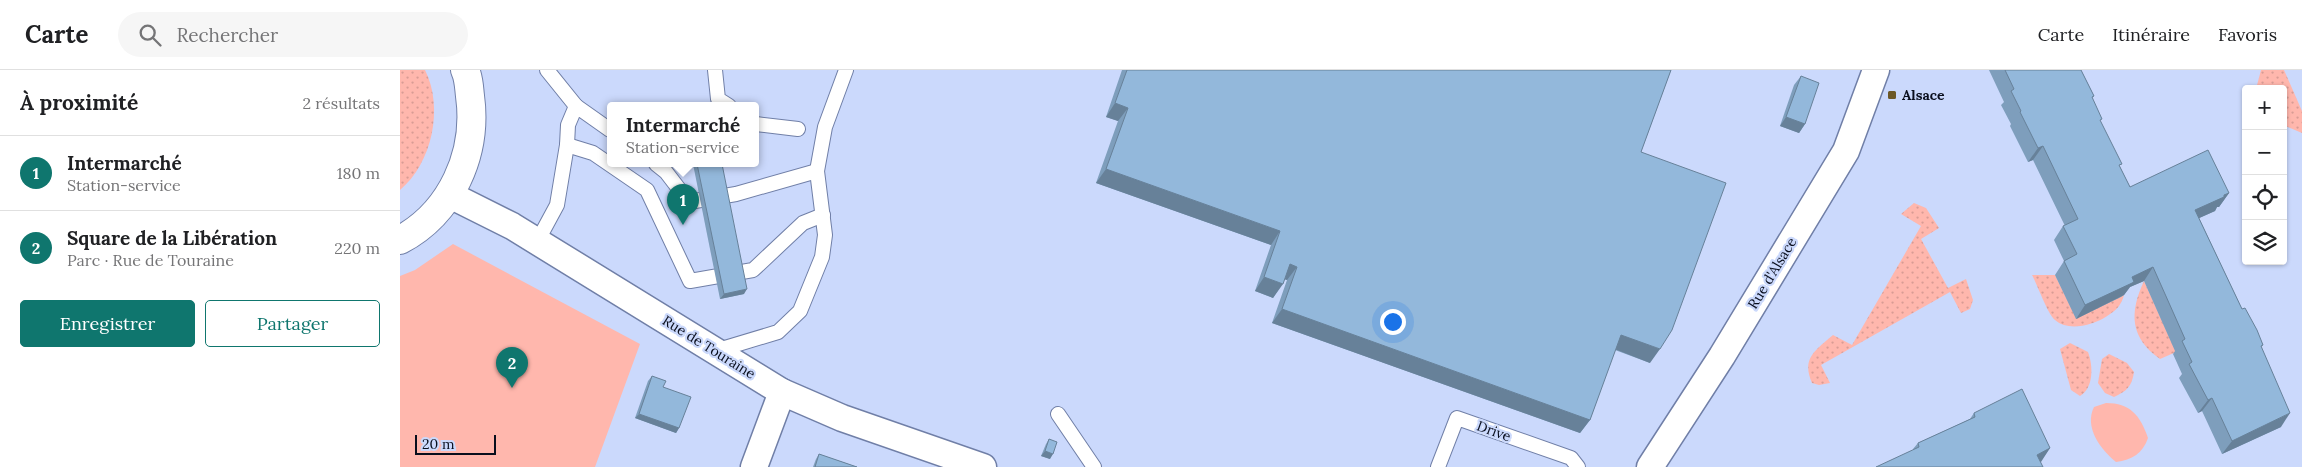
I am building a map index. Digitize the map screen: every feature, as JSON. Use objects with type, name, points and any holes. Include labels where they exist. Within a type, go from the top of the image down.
[{"type":"main road","points":[[400,240],[418,231],[450,195],[468,157],[473,116],[465,70]]},
{"type":"street","name":"Rue d'Alsace","points":[[1650,467],[1722,356],[1846,151],[1876,70]]},
{"type":"street","name":"Rue de Touraine","points":[[450,195],[537,242],[782,392],[842,418],[983,467]]},
{"type":"street","points":[[754,467],[782,392]]},
{"type":"lane","points":[[547,70],[576,106],[607,128]]},
{"type":"lane","points":[[715,70],[718,99],[722,102]]},
{"type":"lane","points":[[715,351],[778,332],[800,311],[822,256],[825,234],[817,171],[825,127],[846,70]]},
{"type":"lane","points":[[537,242],[557,205],[568,145],[568,125],[576,106]]},
{"type":"lane","points":[[759,124],[798,129]]},
{"type":"lane","points":[[568,145],[593,153],[607,163]]},
{"type":"lane","points":[[613,167],[647,190],[690,281],[753,270],[803,223],[823,215]]},
{"type":"lane","points":[[660,167],[666,172],[689,202],[736,194],[817,171]]},
{"type":"lane","points":[[1058,414],[1094,467]]},
{"type":"lane","name":"Drive","points":[[1438,467],[1457,418],[1571,458],[1578,467]]},
{"type":"shaded area","points":[[400,70],[425,70],[431,85],[434,101],[434,118],[432,134],[420,165],[411,179],[400,190]]},
{"type":"shaded area","points":[[2261,70],[2284,70],[2302,111],[2302,133],[2287,127],[2287,85],[2257,85]]},
{"type":"shaded area","points":[[1914,203],[1926,208],[1939,228],[1921,239],[1948,288],[1966,279],[1973,300],[1970,309],[1961,313],[1950,292],[1821,365],[1830,383],[1819,385],[1812,383],[1808,367],[1812,355],[1833,335],[1852,345],[1921,226],[1901,214]]},
{"type":"shaded area","points":[[453,244],[640,344],[595,467],[400,467],[400,276],[415,270]]},
{"type":"shaded area","points":[[2032,275],[2055,275],[2076,318],[2124,295],[2119,306],[2106,317],[2089,324],[2070,326],[2062,324],[2052,317]]},
{"type":"shaded area","points":[[2144,281],[2176,352],[2160,359],[2143,342],[2135,324],[2136,304]]},
{"type":"shaded area","points":[[2070,343],[2088,352],[2091,363],[2091,376],[2088,388],[2080,396],[2071,390],[2060,349]]},
{"type":"shaded area","points":[[2109,354],[2127,363],[2134,372],[2128,388],[2114,397],[2105,393],[2098,383],[2102,359]]},
{"type":"shaded area","points":[[2106,403],[2122,405],[2133,412],[2138,417],[2148,438],[2140,452],[2127,460],[2116,462],[2104,451],[2092,430],[2091,415],[2094,407]]},
{"type":"building","points":[[1127,70],[1671,70],[1641,152],[1726,183],[1672,330],[1660,349],[1621,335],[1590,420],[1282,309],[1297,267],[1290,264],[1283,284],[1264,277],[1280,231],[1106,169],[1128,108],[1115,103]]},
{"type":"building","points":[[2005,70],[2081,70],[2094,96],[2092,97],[2102,119],[2100,120],[2122,164],[2119,165],[2130,187],[2208,150],[2229,193],[2195,210],[2242,309],[2245,308],[2257,330],[2263,345],[2261,346],[2290,413],[2232,441],[2212,398],[2208,400],[2189,364],[2192,362],[2182,341],[2185,339],[2153,267],[2132,277],[2134,282],[2085,305],[2064,261],[2077,254],[2063,226],[2078,219],[2043,146],[2038,148],[2020,112],[2011,91],[2014,89]]},
{"type":"building","points":[[1801,76],[1819,83],[1805,124],[1786,117]]},
{"type":"building","points":[[698,167],[723,167],[747,289],[724,294]]},
{"type":"building","points":[[652,376],[666,381],[663,387],[691,397],[679,428],[639,414]]},
{"type":"building","points":[[2022,389],[2050,448],[2037,455],[2043,467],[1876,467],[1919,447],[1918,443],[1975,417],[1974,413]]},
{"type":"building","points":[[1049,439],[1057,442],[1053,454],[1045,451]]},
{"type":"building","points":[[819,454],[857,467],[815,467]]},
{"type":"place","name":"Alsace","points":[[1892,95]]},
{"type":"place","name":"Intermarché","points":[[683,225]]},
{"type":"place","name":"Square de la Libération","points":[[512,388]]}]
